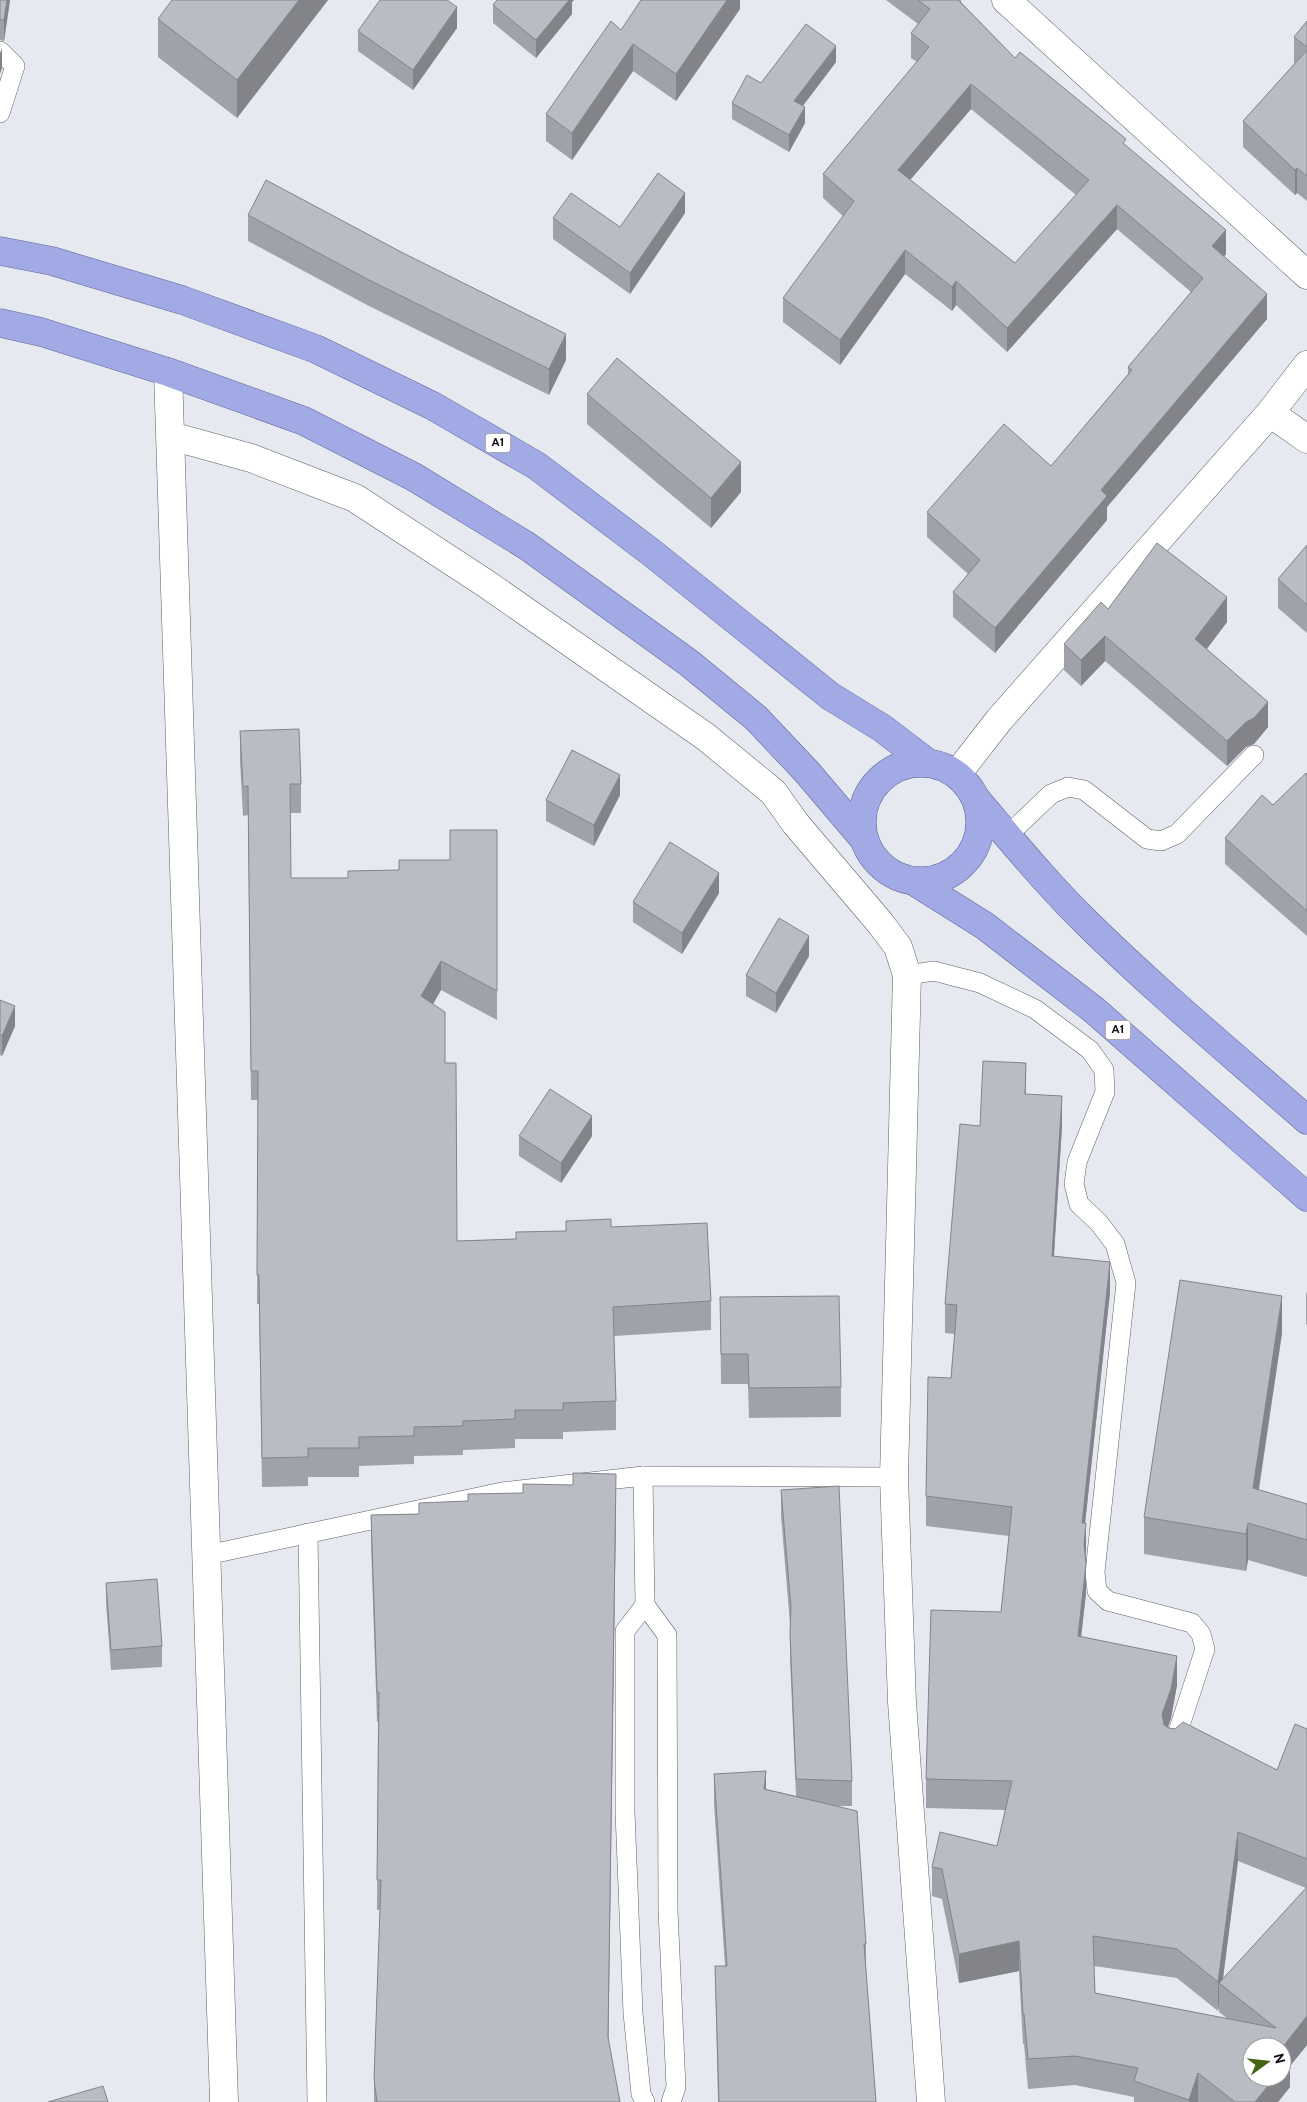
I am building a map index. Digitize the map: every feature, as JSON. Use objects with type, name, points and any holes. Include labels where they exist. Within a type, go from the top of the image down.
[{"type":"highway","name":"A1","points":[[0,251],[52,261],[182,300],[316,349],[434,406],[538,466],[652,553],[830,696],[882,728],[928,762]]},
{"type":"highway","points":[[0,323],[41,332],[168,372],[304,421],[414,477],[526,546],[689,663],[756,718],[807,772],[863,838],[871,854],[882,868],[898,877],[914,882],[932,881],[949,875],[963,865],[973,850],[979,833],[980,816],[976,799]]},
{"type":"highway","points":[[863,838],[861,818],[866,800],[876,783],[891,771],[908,763],[928,762],[943,766],[957,774],[976,799],[1086,922],[1140,974],[1307,1120]]},
{"type":"highway","name":"A1","points":[[914,882],[985,926],[1094,1010],[1307,1197]]},
{"type":"street","points":[[1006,0],[1307,276]]},
{"type":"street","points":[[957,774],[999,720],[1270,413],[1307,365]]},
{"type":"street","points":[[168,372],[224,2102]]},
{"type":"street","points":[[1270,413],[1307,439]]},
{"type":"street","points":[[171,436],[251,458],[355,498],[485,583],[706,737],[773,792],[796,824],[898,947],[907,975],[894,1477],[902,1702],[931,2102]]},
{"type":"lane","points":[[0,51],[15,66],[0,114]]},
{"type":"lane","points":[[1008,835],[1051,794],[1068,788],[1084,790],[1147,839],[1161,841],[1177,834],[1254,755]]},
{"type":"lane","points":[[907,975],[934,970],[980,983],[1035,1009],[1090,1050],[1104,1070],[1105,1092],[1077,1162],[1074,1184],[1079,1204],[1099,1223],[1115,1244],[1126,1283],[1095,1572],[1097,1591],[1108,1601],[1192,1623],[1201,1634],[1205,1649],[1173,1746]]},
{"type":"lane","points":[[206,1555],[502,1492],[642,1476],[894,1477]]},
{"type":"lane","points":[[642,1476],[645,1605],[667,1635],[668,1910],[676,2087],[671,2102]]},
{"type":"lane","points":[[308,1534],[317,2102]]},
{"type":"lane","points":[[645,1605],[625,1630],[625,1793],[633,2013],[641,2094],[645,2102]]},
{"type":"building","points":[[0,0],[7,0],[4,20],[0,20]]},
{"type":"building","points":[[172,0],[299,0],[237,80],[158,19]]},
{"type":"building","points":[[380,0],[447,0],[457,7],[413,70],[358,31]]},
{"type":"building","points":[[497,0],[569,0],[536,40],[493,5]]},
{"type":"building","points":[[641,0],[727,0],[676,74],[633,44],[572,133],[546,114],[611,21],[621,30]]},
{"type":"building","points":[[918,0],[958,0],[1015,58],[1020,52],[1126,139],[1123,143],[1226,230],[1212,246],[1267,294],[1101,490],[1107,496],[995,628],[953,592],[980,560],[927,512],[1004,424],[1051,466],[1132,370],[1128,367],[1203,278],[1117,205],[1007,328],[956,281],[952,287],[905,250],[840,340],[783,298],[854,201],[823,174],[929,47],[911,33],[930,9]],"holes":[[[971,84],[1089,180],[1015,263],[898,170]]]},
{"type":"building","points":[[1307,21],[1307,47],[1294,37]]},
{"type":"building","points":[[806,24],[836,46],[794,101],[805,107],[789,135],[732,103],[747,75],[761,83]]},
{"type":"building","points":[[1307,50],[1307,176],[1297,168],[1295,170],[1243,121]]},
{"type":"building","points":[[658,173],[685,193],[630,273],[553,218],[571,193],[620,227]]},
{"type":"building","points":[[266,180],[403,253],[566,334],[549,369],[367,279],[248,215]]},
{"type":"building","points":[[617,358],[741,462],[711,498],[587,394]]},
{"type":"building","points":[[1157,543],[1227,597],[1195,639],[1268,702],[1254,718],[1246,722],[1227,741],[1105,636],[1081,660],[1064,644],[1101,602],[1108,609]]},
{"type":"building","points":[[1307,545],[1307,605],[1278,579]]},
{"type":"building","points":[[299,729],[301,784],[290,784],[291,878],[348,878],[348,871],[399,870],[399,860],[450,860],[450,830],[497,830],[497,991],[441,961],[421,996],[445,1012],[445,1063],[456,1063],[457,1241],[516,1239],[516,1232],[566,1231],[566,1221],[611,1219],[611,1227],[707,1223],[711,1301],[613,1307],[616,1401],[563,1403],[563,1410],[515,1410],[515,1419],[463,1421],[463,1426],[414,1427],[414,1436],[359,1437],[359,1448],[308,1448],[308,1457],[262,1458],[259,1275],[257,1275],[258,1071],[251,1071],[248,786],[243,787],[240,731]]},
{"type":"building","points":[[572,750],[620,775],[594,825],[546,800]]},
{"type":"building","points":[[1306,773],[1307,911],[1225,838],[1262,795],[1273,805]]},
{"type":"building","points":[[670,842],[719,873],[682,933],[633,902]]},
{"type":"building","points":[[779,918],[809,936],[776,993],[746,975]]},
{"type":"building","points":[[0,1000],[15,1006],[2,1036],[0,1035]]},
{"type":"building","points":[[983,1061],[1026,1063],[1025,1094],[1062,1096],[1052,1256],[1110,1262],[1082,1523],[1086,1523],[1084,1544],[1086,1564],[1078,1636],[1177,1656],[1171,1689],[1162,1714],[1164,1725],[1169,1728],[1175,1729],[1183,1722],[1277,1770],[1295,1724],[1307,1729],[1307,1859],[1238,1832],[1218,1982],[1177,1949],[1093,1936],[1095,1993],[1276,2028],[1219,1983],[1307,1887],[1307,2016],[1291,2037],[1242,2037],[1242,2087],[1267,2087],[1255,2102],[1235,2102],[1198,2073],[1189,2100],[1134,2081],[1138,2068],[1075,2056],[1028,2059],[1023,2014],[1019,1941],[959,1954],[942,1869],[932,1867],[940,1832],[997,1846],[1012,1781],[926,1779],[931,1610],[1001,1612],[1012,1507],[926,1496],[928,1377],[951,1378],[957,1305],[945,1304],[960,1124],[980,1126]]},
{"type":"building","points":[[550,1089],[592,1116],[561,1163],[519,1136]]},
{"type":"building","points":[[1180,1280],[1282,1296],[1253,1488],[1307,1504],[1307,1540],[1248,1523],[1246,1534],[1144,1517]]},
{"type":"building","points":[[839,1296],[841,1387],[749,1388],[748,1354],[721,1354],[720,1297]]},
{"type":"building","points":[[573,1473],[616,1474],[608,2037],[620,2102],[377,2102],[374,2079],[381,1880],[377,1880],[379,1692],[377,1692],[371,1515],[419,1514],[419,1503],[468,1501],[468,1494],[523,1493],[523,1484],[573,1485]]},
{"type":"building","points":[[839,1486],[852,1781],[796,1779],[790,1634],[791,1607],[781,1490]]},
{"type":"building","points":[[157,1579],[162,1646],[111,1650],[106,1583]]},
{"type":"building","points":[[766,1771],[764,1789],[857,1811],[866,1944],[864,1944],[876,2102],[719,2102],[715,1966],[727,1966],[714,1774]]},
{"type":"building","points":[[103,2086],[108,2102],[48,2102]]}]
